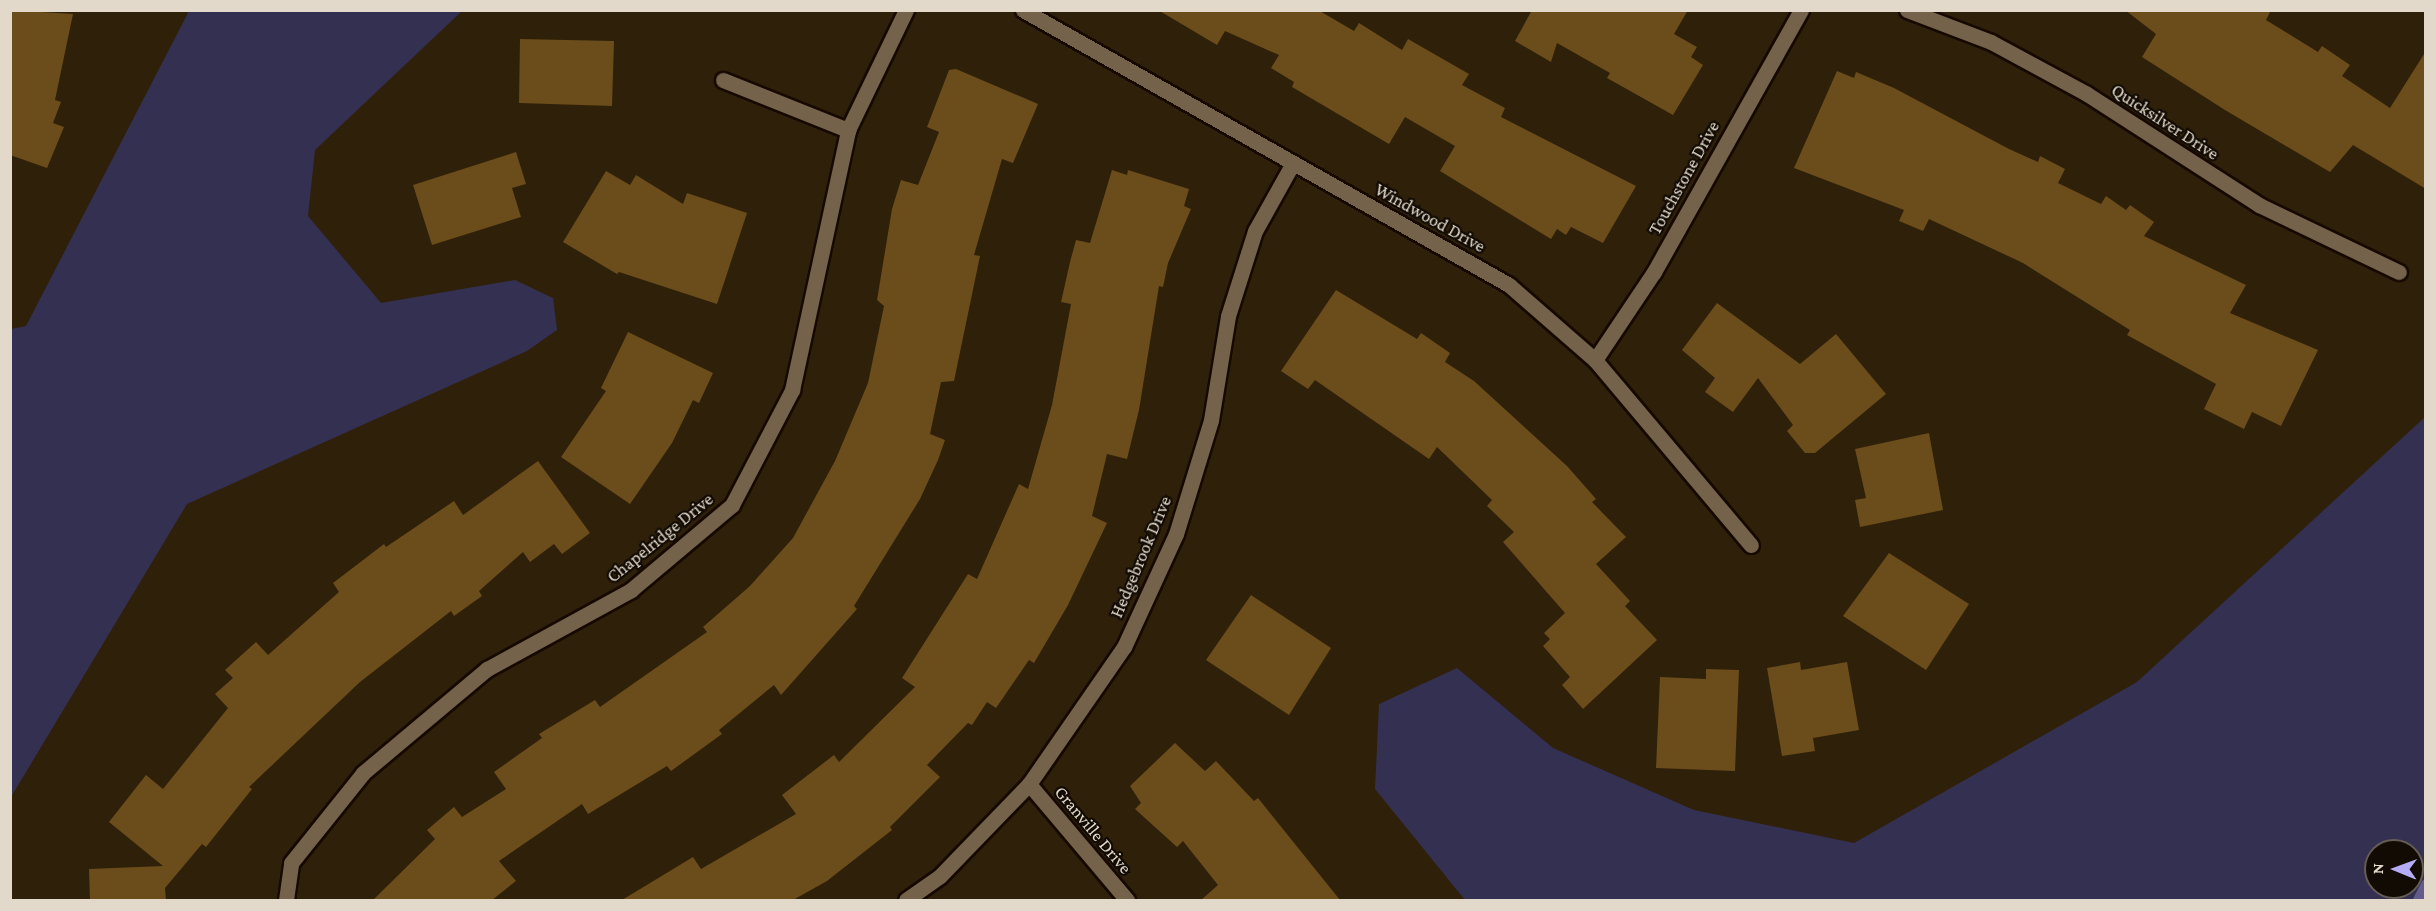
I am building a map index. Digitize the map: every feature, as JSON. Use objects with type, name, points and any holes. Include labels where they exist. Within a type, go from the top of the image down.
[{"type":"street","name":"Chapelridge Drive","points":[[286,900],[291,863],[363,773],[487,669],[631,590],[732,505],[792,390],[822,238],[848,130],[906,10]]},
{"type":"street","name":"Windwood Drive","points":[[1023,10],[1509,285],[1595,360],[1751,544]]},
{"type":"street","name":"Touchstone Drive","points":[[1595,360],[1653,272],[1801,10]]},
{"type":"street","name":"Quicksilver Drive","points":[[1906,10],[1991,42],[2087,94],[2259,205],[2399,272]]},
{"type":"street","points":[[723,80],[848,130]]},
{"type":"street","name":"Hedgebrook Drive","points":[[906,900],[940,876],[1029,784],[1124,646],[1176,534],[1211,420],[1231,305],[1255,231],[1293,163]]},
{"type":"street","name":"Granville Drive","points":[[1029,784],[1127,900]]},
{"type":"shaded area","points":[[189,11],[462,11],[315,150],[308,216],[381,303],[515,280],[553,298],[557,330],[527,351],[187,504],[11,797],[11,329],[26,326]]},
{"type":"shaded area","points":[[2425,417],[2425,900],[1465,900],[1375,789],[1379,704],[1457,668],[1553,748],[1694,810],[1854,843],[2137,682]]},
{"type":"building","points":[[10,10],[73,14],[55,100],[61,102],[53,123],[64,127],[47,168],[10,155]]},
{"type":"building","points":[[1158,10],[1318,10],[1354,31],[1359,23],[1402,50],[1408,39],[1469,74],[1462,85],[1505,108],[1501,117],[1636,186],[1603,243],[1571,227],[1566,235],[1557,229],[1551,239],[1440,171],[1455,146],[1405,117],[1389,144],[1292,87],[1294,82],[1271,68],[1279,55],[1225,31],[1217,45]]},
{"type":"building","points":[[1532,10],[1688,10],[1674,34],[1697,47],[1691,57],[1703,65],[1673,115],[1607,78],[1610,73],[1557,43],[1551,62],[1515,41]]},
{"type":"building","points":[[2125,10],[2271,10],[2266,20],[2318,52],[2322,46],[2350,65],[2342,76],[2390,108],[2426,51],[2426,189],[2353,145],[2330,172],[2225,110],[2142,57],[2156,34]]},
{"type":"building","points":[[520,39],[614,41],[612,106],[519,103]]},
{"type":"building","points":[[956,69],[1038,104],[1013,163],[1002,159],[974,255],[980,256],[954,381],[941,382],[930,434],[945,440],[938,460],[920,499],[854,606],[857,609],[781,695],[774,685],[719,730],[722,734],[671,771],[667,766],[588,814],[582,804],[499,861],[516,881],[492,900],[373,900],[435,839],[427,830],[454,807],[462,817],[506,789],[494,772],[542,738],[539,734],[595,700],[600,707],[707,632],[703,627],[750,586],[793,538],[835,461],[868,383],[884,306],[877,300],[892,209],[901,180],[918,185],[939,132],[927,127],[949,70]]},
{"type":"building","points":[[1837,71],[1854,78],[1856,72],[1894,88],[2009,149],[2038,162],[2040,156],[2065,169],[2058,183],[2101,204],[2106,196],[2126,210],[2130,205],[2154,222],[2144,236],[2246,285],[2230,313],[2318,350],[2281,426],[2252,412],[2244,429],[2204,409],[2216,384],[2127,335],[2130,330],[2023,263],[1929,219],[1923,231],[1899,221],[1904,210],[1794,168]]},
{"type":"building","points":[[516,152],[526,184],[512,188],[521,217],[432,245],[413,185]]},
{"type":"building","points":[[1112,170],[1127,175],[1128,170],[1189,189],[1184,206],[1191,209],[1168,263],[1163,287],[1159,286],[1139,410],[1127,459],[1107,454],[1092,516],[1107,523],[1068,605],[1034,663],[1029,660],[996,708],[987,702],[972,725],[968,723],[927,765],[940,777],[890,827],[892,830],[827,881],[793,900],[622,900],[693,857],[701,869],[796,814],[782,795],[834,755],[839,762],[915,687],[902,678],[968,574],[977,579],[1019,484],[1028,489],[1052,405],[1071,304],[1061,302],[1070,262],[1076,240],[1090,243]]},
{"type":"building","points":[[606,171],[630,185],[636,175],[683,204],[687,193],[747,213],[717,304],[619,272],[617,274],[563,242]]},
{"type":"building","points":[[1336,290],[1417,339],[1421,333],[1450,353],[1445,362],[1474,381],[1567,466],[1596,499],[1592,502],[1626,537],[1596,564],[1630,601],[1625,606],[1657,640],[1583,709],[1562,685],[1570,677],[1543,646],[1550,639],[1544,633],[1565,613],[1503,542],[1514,532],[1487,506],[1492,500],[1437,447],[1429,459],[1315,380],[1308,389],[1281,371]]},
{"type":"building","points":[[1717,303],[1800,364],[1836,334],[1886,394],[1815,453],[1805,453],[1787,431],[1793,425],[1758,378],[1733,412],[1705,392],[1715,378],[1682,350]]},
{"type":"building","points":[[628,332],[713,373],[699,403],[693,400],[672,443],[630,504],[561,457],[606,391],[601,388]]},
{"type":"building","points":[[1929,433],[1943,510],[1860,527],[1855,500],[1866,498],[1855,449]]},
{"type":"building","points":[[538,461],[590,533],[562,554],[554,544],[530,562],[523,552],[479,591],[482,596],[454,616],[451,611],[360,682],[249,787],[252,789],[206,847],[202,844],[165,888],[166,900],[90,900],[89,869],[163,866],[109,822],[146,775],[163,789],[228,708],[215,694],[233,678],[225,670],[256,642],[268,655],[339,592],[333,583],[384,544],[386,547],[454,501],[463,515]]},
{"type":"building","points":[[1889,553],[1969,604],[1926,670],[1843,616]]},
{"type":"building","points":[[1251,595],[1331,648],[1289,715],[1206,660]]},
{"type":"building","points":[[1800,662],[1801,670],[1847,662],[1859,730],[1813,738],[1815,751],[1782,756],[1767,668]]},
{"type":"building","points":[[1706,669],[1739,670],[1735,771],[1656,768],[1660,677],[1706,679]]},
{"type":"building","points":[[1175,743],[1205,771],[1216,761],[1254,801],[1258,798],[1340,900],[1201,900],[1218,885],[1183,841],[1177,847],[1135,809],[1141,803],[1130,786]]},
{"type":"waterway","points":[[2418,900],[2426,884]]}]
